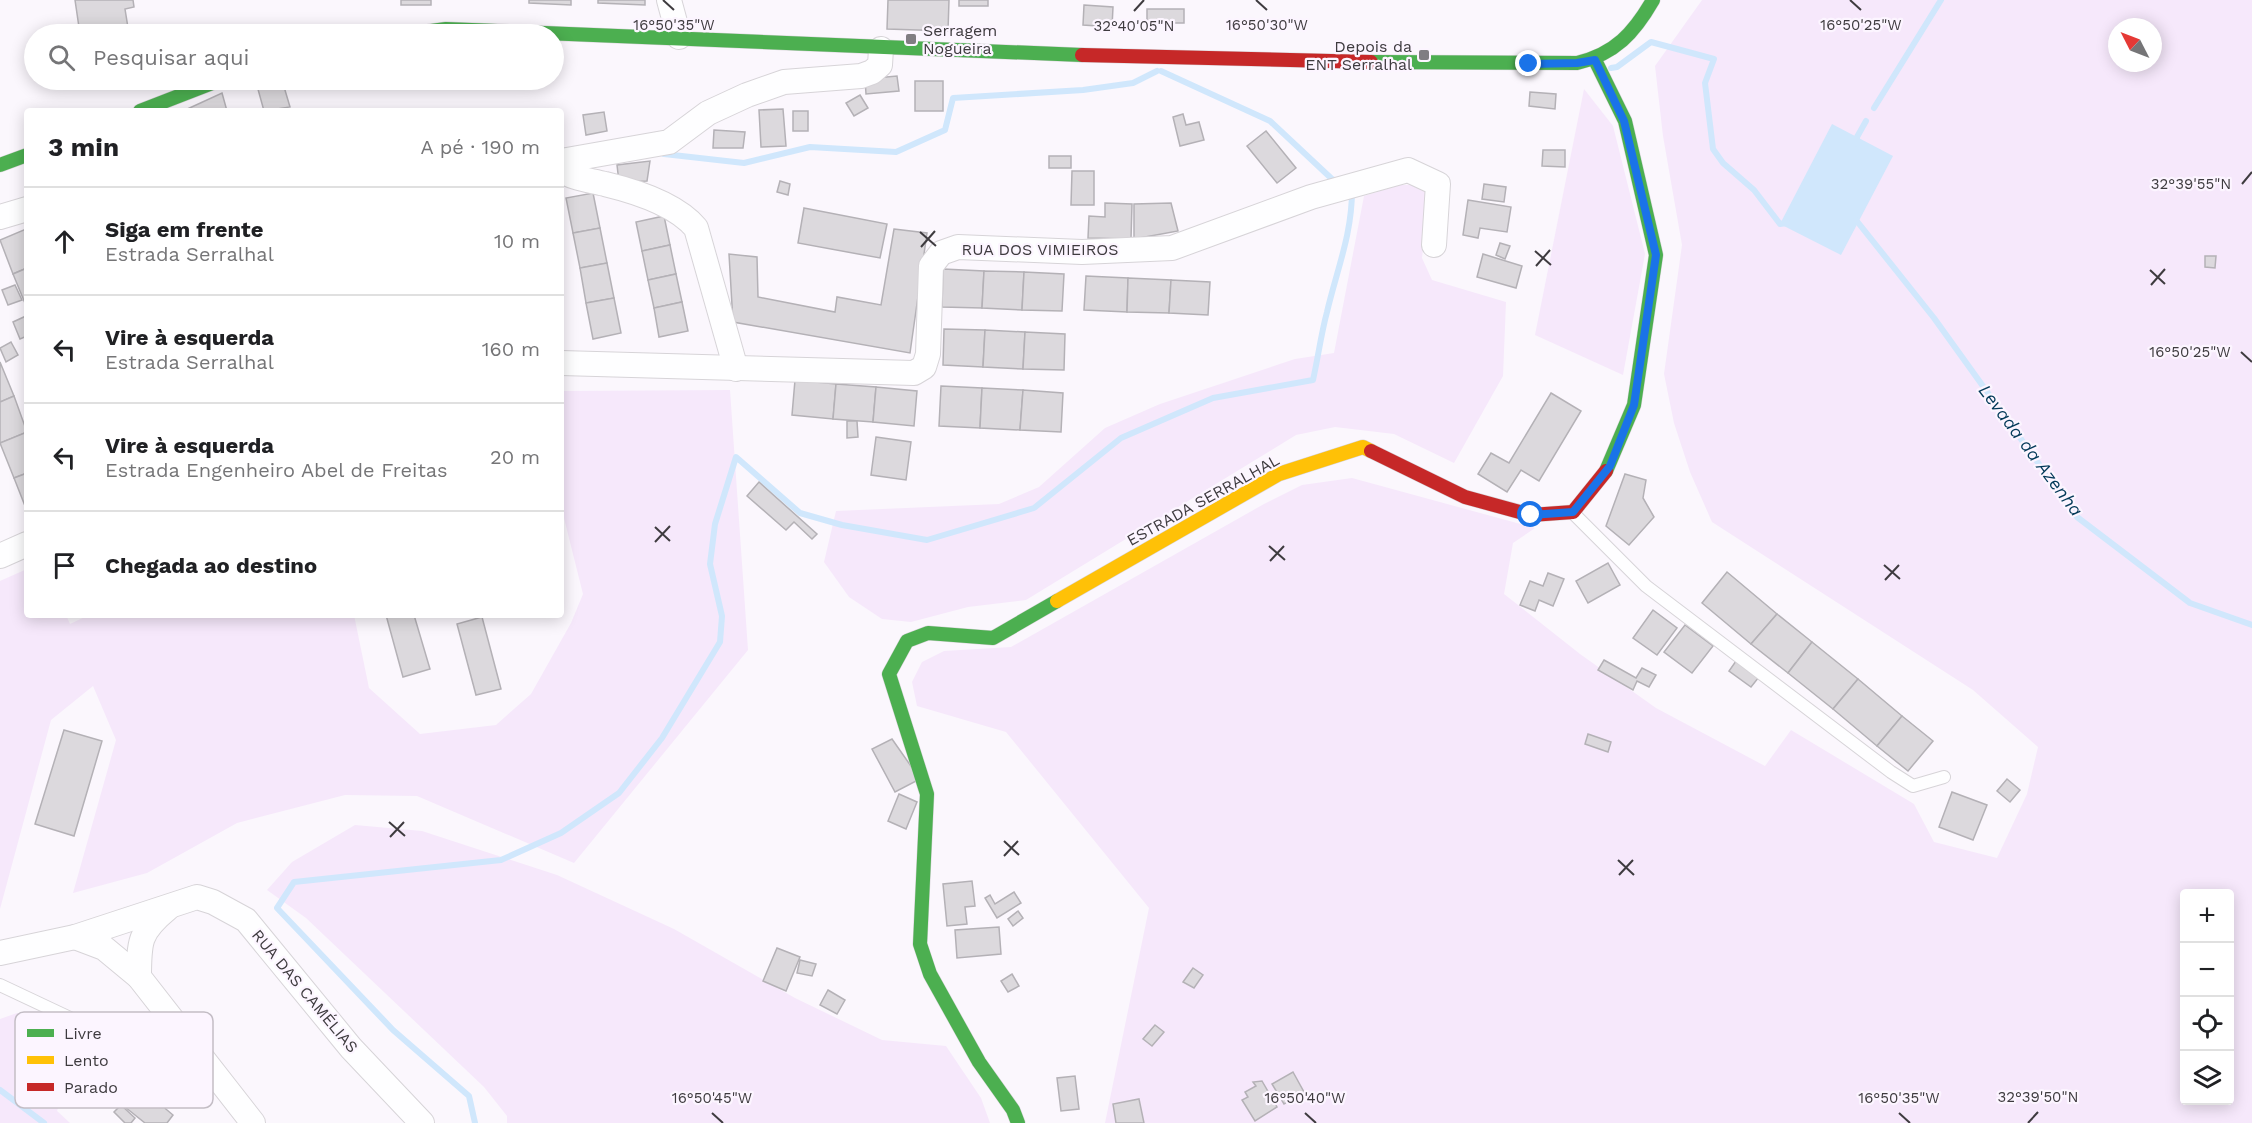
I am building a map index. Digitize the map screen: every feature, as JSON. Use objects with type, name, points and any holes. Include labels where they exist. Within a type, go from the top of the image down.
[{"type":"street","points":[[669,0],[679,38]]},
{"type":"street","points":[[1598,66],[1636,31],[1653,0]]},
{"type":"street","points":[[564,33],[880,49],[1157,58],[1577,63],[1598,66]]},
{"type":"street","points":[[564,168],[669,142],[708,113],[747,95],[784,82],[861,76],[872,72],[880,65],[880,49]]},
{"type":"street","points":[[1573,512],[1610,466],[1634,405],[1656,255],[1624,121],[1598,66]]},
{"type":"street","points":[[148,108],[194,90]]},
{"type":"street","points":[[564,168],[673,208],[688,218],[696,228],[736,369]]},
{"type":"street","name":"RUA DOS VIMIEIROS","points":[[564,363],[914,373],[924,368],[928,354],[931,266],[941,253],[958,247],[1082,252],[1172,248],[1311,197],[1408,170],[1438,184],[1434,245]]},
{"type":"street","points":[[0,217],[24,210]]},
{"type":"street","name":"ESTRADA SERRALHAL","points":[[1018,1123],[1013,1110],[979,1062],[930,974],[920,944],[927,794],[889,674],[896,657],[907,641],[928,633],[993,638],[1279,474],[1363,447],[1465,497],[1531,515],[1573,512]]},
{"type":"street","points":[[0,556],[24,545]]},
{"type":"street","name":"RUA DAS CAMÉLIAS","points":[[0,953],[75,937],[197,897],[246,920],[351,1048],[422,1123]]},
{"type":"street","name":"RUA DAS CAMÉLIAS","points":[[139,977],[142,937],[148,924],[169,908]]},
{"type":"street","points":[[75,937],[104,948],[139,977],[167,1012]]},
{"type":"street","points":[[213,1071],[254,1123]]},
{"type":"lane","points":[[1573,512],[1646,585],[1891,772],[1913,786],[1944,777]]},
{"type":"lane","points":[[0,985],[57,1012]]},
{"type":"shaded area","points":[[1702,0],[2252,0],[2252,1123],[1105,1123],[1149,908],[1006,732],[917,706],[912,682],[922,662],[944,651],[1011,647],[1264,504],[1302,485],[1352,478],[1535,528],[1513,543],[1504,594],[1580,654],[1656,708],[1765,766],[1791,730],[1914,804],[1934,842],[1997,858],[2027,794],[2038,747],[1973,690],[1712,522],[1690,472],[1674,423],[1664,374],[1682,245],[1663,136],[1655,66]]},
{"type":"shaded area","points":[[1584,89],[1613,126],[1645,254],[1623,375],[1535,335]]},
{"type":"shaded area","points":[[1400,185],[1419,185],[1429,195],[1422,258],[1432,280],[1506,302],[1503,376],[1454,463],[1394,434],[1335,427],[1296,435],[1026,600],[968,607],[911,622],[882,619],[849,597],[824,562],[836,511],[999,504],[1039,487],[1105,428],[1160,404],[1295,359],[1334,353],[1364,196]]},
{"type":"shaded area","points":[[730,390],[748,650],[574,863],[417,796],[345,795],[237,823],[147,873],[73,893],[116,740],[93,686],[51,720],[0,909],[0,581],[24,570],[24,618],[67,618],[70,624],[83,618],[355,618],[369,688],[420,734],[496,725],[531,694],[571,623],[583,594],[564,518],[564,391]]},
{"type":"shaded area","points":[[355,825],[422,831],[557,875],[674,929],[795,998],[882,1040],[946,1046],[981,1098],[990,1123],[507,1123],[507,1116],[484,1087],[306,918],[267,890],[292,862]]},
{"type":"shaded area","points":[[15,1014],[15,1108],[58,1108],[57,1111],[70,1123],[0,1123],[0,1019]]},
{"type":"water","points":[[1832,124],[1893,156],[1841,255],[1780,224]]},
{"type":"building","points":[[75,0],[133,0],[134,7],[125,9],[127,24],[79,24]]},
{"type":"building","points":[[401,0],[431,0],[431,5],[401,5]]},
{"type":"building","points":[[529,0],[571,0],[571,5],[529,3]]},
{"type":"building","points":[[598,0],[645,0],[645,5],[598,3]]},
{"type":"building","points":[[888,0],[949,0],[948,31],[887,29]]},
{"type":"building","points":[[959,0],[988,0],[988,6],[959,6]]},
{"type":"building","points":[[1084,5],[1113,7],[1112,27],[1083,25]]},
{"type":"building","points":[[1147,9],[1184,9],[1184,23],[1147,23]]},
{"type":"building","points":[[897,76],[899,91],[866,94],[865,79]]},
{"type":"building","points":[[915,81],[943,81],[943,111],[915,111]]},
{"type":"building","points":[[258,90],[285,90],[290,107],[263,108]]},
{"type":"building","points":[[1530,92],[1556,94],[1555,109],[1529,106]]},
{"type":"building","points":[[222,93],[226,108],[190,108]]},
{"type":"building","points":[[860,95],[868,108],[854,116],[846,103]]},
{"type":"building","points":[[783,109],[786,146],[761,147],[759,110]]},
{"type":"building","points":[[793,111],[808,111],[808,131],[793,131]]},
{"type":"building","points":[[604,112],[607,131],[586,135],[583,115]]},
{"type":"building","points":[[1183,114],[1186,125],[1199,122],[1204,140],[1180,146],[1173,117]]},
{"type":"building","points":[[714,130],[745,132],[743,148],[713,148]]},
{"type":"building","points":[[1266,131],[1296,168],[1277,183],[1247,146]]},
{"type":"building","points":[[1543,150],[1565,150],[1565,167],[1542,166]]},
{"type":"building","points":[[1049,156],[1071,156],[1071,168],[1049,168]]},
{"type":"building","points":[[650,161],[647,181],[619,182],[617,165]]},
{"type":"building","points":[[1072,171],[1094,171],[1094,205],[1071,205]]},
{"type":"building","points":[[780,181],[790,184],[788,195],[777,192]]},
{"type":"building","points":[[1484,184],[1506,187],[1504,202],[1482,199]]},
{"type":"building","points":[[593,193],[600,228],[573,233],[566,198]]},
{"type":"building","points":[[1468,200],[1511,207],[1507,232],[1480,228],[1478,238],[1463,235]]},
{"type":"building","points":[[1105,203],[1132,204],[1131,239],[1088,238],[1089,216],[1105,217]]},
{"type":"building","points":[[1171,203],[1178,231],[1134,239],[1134,204]]},
{"type":"building","points":[[804,208],[887,224],[880,258],[798,243]]},
{"type":"building","points":[[664,216],[670,245],[642,251],[636,222]]},
{"type":"building","points":[[600,228],[607,263],[580,268],[573,233]]},
{"type":"building","points":[[894,229],[927,233],[910,353],[733,322],[729,254],[757,257],[758,297],[835,312],[837,297],[881,305]]},
{"type":"building","points":[[24,230],[24,269],[13,274],[0,240]]},
{"type":"building","points":[[1500,243],[1510,246],[1505,259],[1496,255]]},
{"type":"building","points":[[670,245],[676,274],[648,280],[642,251]]},
{"type":"building","points":[[1483,254],[1522,266],[1516,288],[1477,277]]},
{"type":"building","points":[[2205,256],[2216,256],[2215,268],[2205,267]]},
{"type":"building","points":[[607,263],[614,298],[586,303],[580,268]]},
{"type":"building","points":[[24,269],[24,301],[13,274]]},
{"type":"building","points":[[943,269],[984,271],[982,308],[942,307]]},
{"type":"building","points":[[984,271],[1024,272],[1022,310],[982,308]]},
{"type":"building","points":[[1024,272],[1064,274],[1062,311],[1022,310]]},
{"type":"building","points":[[676,274],[682,302],[654,308],[648,280]]},
{"type":"building","points":[[1086,276],[1128,278],[1127,312],[1084,310]]},
{"type":"building","points":[[1128,278],[1171,280],[1169,313],[1127,312]]},
{"type":"building","points":[[1171,280],[1210,282],[1208,315],[1169,313]]},
{"type":"building","points":[[15,285],[22,300],[8,305],[2,290]]},
{"type":"building","points":[[614,298],[621,333],[593,339],[586,303]]},
{"type":"building","points":[[682,302],[688,331],[659,337],[654,308]]},
{"type":"building","points":[[24,317],[24,337],[20,339],[13,322]]},
{"type":"building","points":[[944,329],[985,330],[983,367],[943,365]]},
{"type":"building","points":[[985,330],[1025,332],[1023,369],[983,367]]},
{"type":"building","points":[[1025,332],[1065,334],[1064,370],[1023,369]]},
{"type":"building","points":[[11,342],[18,355],[6,362],[0,348]]},
{"type":"building","points":[[0,362],[14,396],[0,402]]},
{"type":"building","points":[[795,380],[836,384],[833,419],[792,415]]},
{"type":"building","points":[[836,384],[876,387],[873,422],[833,419]]},
{"type":"building","points":[[941,386],[982,388],[980,428],[939,426]]},
{"type":"building","points":[[876,387],[917,391],[914,426],[873,422]]},
{"type":"building","points":[[982,388],[1023,390],[1020,430],[980,428]]},
{"type":"building","points":[[1023,390],[1063,393],[1061,432],[1020,430]]},
{"type":"building","points":[[1551,393],[1581,411],[1539,481],[1521,470],[1507,492],[1478,474],[1491,453],[1509,463]]},
{"type":"building","points":[[14,396],[24,424],[24,433],[0,443],[0,402]]},
{"type":"building","points":[[847,421],[857,421],[858,437],[847,438]]},
{"type":"building","points":[[24,433],[24,474],[14,478],[0,443]]},
{"type":"building","points":[[876,437],[911,442],[906,480],[871,475]]},
{"type":"building","points":[[24,474],[24,503],[14,478]]},
{"type":"building","points":[[1625,474],[1646,480],[1643,498],[1654,517],[1629,545],[1606,526]]},
{"type":"building","points":[[759,482],[817,534],[812,539],[794,522],[786,530],[747,496]]},
{"type":"building","points":[[1608,563],[1620,585],[1588,603],[1576,581]]},
{"type":"building","points":[[1727,572],[1777,614],[1751,644],[1702,603]]},
{"type":"building","points":[[1548,573],[1564,579],[1553,606],[1539,600],[1535,611],[1520,605],[1530,581],[1543,586]]},
{"type":"building","points":[[1653,610],[1677,628],[1657,655],[1633,638]]},
{"type":"building","points":[[1777,614],[1812,642],[1788,673],[1751,644]]},
{"type":"building","points":[[387,618],[415,618],[430,669],[403,677]]},
{"type":"building","points":[[482,618],[501,689],[476,695],[457,624]]},
{"type":"building","points":[[1685,625],[1713,646],[1692,673],[1664,652]]},
{"type":"building","points":[[1812,642],[1858,679],[1833,709],[1788,673]]},
{"type":"building","points":[[1604,660],[1636,678],[1642,668],[1656,675],[1649,687],[1637,681],[1633,690],[1598,670]]},
{"type":"building","points":[[1736,661],[1759,677],[1751,687],[1729,671]]},
{"type":"building","points":[[1858,679],[1902,716],[1877,746],[1833,709]]},
{"type":"building","points":[[1902,716],[1933,741],[1908,771],[1877,746]]},
{"type":"building","points":[[64,730],[102,741],[74,836],[35,824]]},
{"type":"building","points":[[1588,734],[1611,742],[1608,752],[1585,744]]},
{"type":"building","points":[[892,739],[920,779],[895,792],[872,749]]},
{"type":"building","points":[[2007,779],[2020,790],[2010,802],[1997,791]]},
{"type":"building","points":[[1952,792],[1987,805],[1973,840],[1939,827]]},
{"type":"building","points":[[899,794],[917,802],[906,829],[888,821]]},
{"type":"building","points":[[972,881],[975,906],[965,907],[967,924],[947,926],[943,884]]},
{"type":"building","points":[[1014,892],[1021,903],[997,918],[985,898],[990,895],[995,904]]},
{"type":"building","points":[[1018,911],[1023,918],[1013,926],[1008,919]]},
{"type":"building","points":[[999,927],[1001,954],[957,958],[955,930]]},
{"type":"building","points":[[777,948],[800,957],[786,991],[763,981]]},
{"type":"building","points":[[800,960],[816,964],[812,976],[797,973]]},
{"type":"building","points":[[1193,968],[1203,975],[1194,988],[1183,982]]},
{"type":"building","points":[[1012,974],[1019,986],[1008,992],[1001,981]]},
{"type":"building","points":[[828,990],[845,1000],[837,1014],[820,1005]]},
{"type":"building","points":[[1155,1025],[1164,1032],[1152,1046],[1143,1039]]},
{"type":"building","points":[[1293,1072],[1304,1092],[1284,1104],[1272,1084]]},
{"type":"building","points":[[1075,1076],[1079,1109],[1061,1111],[1057,1078]]},
{"type":"building","points":[[1262,1081],[1277,1107],[1255,1121],[1242,1100],[1248,1097],[1245,1092],[1256,1086],[1253,1082]]},
{"type":"building","points":[[1139,1099],[1144,1123],[1116,1123],[1113,1104]]},
{"type":"building","points":[[118,1108],[124,1108],[135,1118],[131,1123],[125,1123],[114,1112]]},
{"type":"building","points":[[126,1108],[165,1108],[173,1115],[167,1123],[145,1123]]},
{"type":"waterway","points":[[1874,108],[1941,0]]},
{"type":"waterway","points":[[1611,68],[1617,67],[1651,42],[1714,59],[1705,83],[1713,149],[1723,163],[1754,190],[1780,224],[1787,223]]},
{"type":"waterway","points":[[664,154],[744,163],[810,147],[896,152],[945,130],[953,98],[1083,90],[1133,83],[1157,71]]},
{"type":"waterway","points":[[1161,71],[1270,121],[1332,179],[1338,181]]},
{"type":"waterway","points":[[1857,144],[1857,137],[1866,121]]},
{"type":"waterway","points":[[475,1123],[469,1096],[393,1030],[277,908],[294,882],[501,860],[561,833],[619,793],[662,738],[720,642],[722,616],[710,564],[715,524],[736,457],[800,513],[842,525],[927,540],[1034,508],[1121,438],[1213,398],[1313,380],[1325,320],[1347,237],[1352,190]]},
{"type":"waterway","name":"Levada da Azenha","points":[[1856,220],[1934,318],[2077,517],[2190,603],[2252,625]]},
{"type":"waterway","points":[[0,1090],[15,1101]]},
{"type":"waterway","points":[[24,1108],[44,1123]]},
{"type":"traffic: fast","points":[[1371,62],[1577,63],[1613,48],[1631,32],[1653,0]]},
{"type":"traffic: fast","points":[[564,34],[1082,55]]},
{"type":"traffic: fast","points":[[1595,60],[1625,121],[1656,255],[1634,405],[1606,471]]},
{"type":"traffic: fast","points":[[148,108],[194,90]]},
{"type":"traffic: fast","points":[[0,165],[24,156]]},
{"type":"traffic: fast","points":[[1018,1123],[1013,1110],[979,1062],[930,974],[920,944],[927,794],[889,674],[907,641],[928,633],[993,638],[1057,601]]},
{"type":"traffic: slow","points":[[1057,601],[1279,474],[1363,447],[1371,451]]},
{"type":"traffic: jam","points":[[1082,55],[1371,62]]},
{"type":"traffic: jam","points":[[1371,451],[1465,497],[1531,515],[1573,512],[1606,471]]},
{"type":"place","name":"Serragem Nogueira","points":[[911,39]]},
{"type":"place","name":"Depois da ENT Serralhal","points":[[1424,55]]},
{"type":"route","points":[[1529,64],[1577,63],[1595,60],[1624,121],[1656,255],[1634,405],[1610,466],[1573,512],[1531,515]]}]
